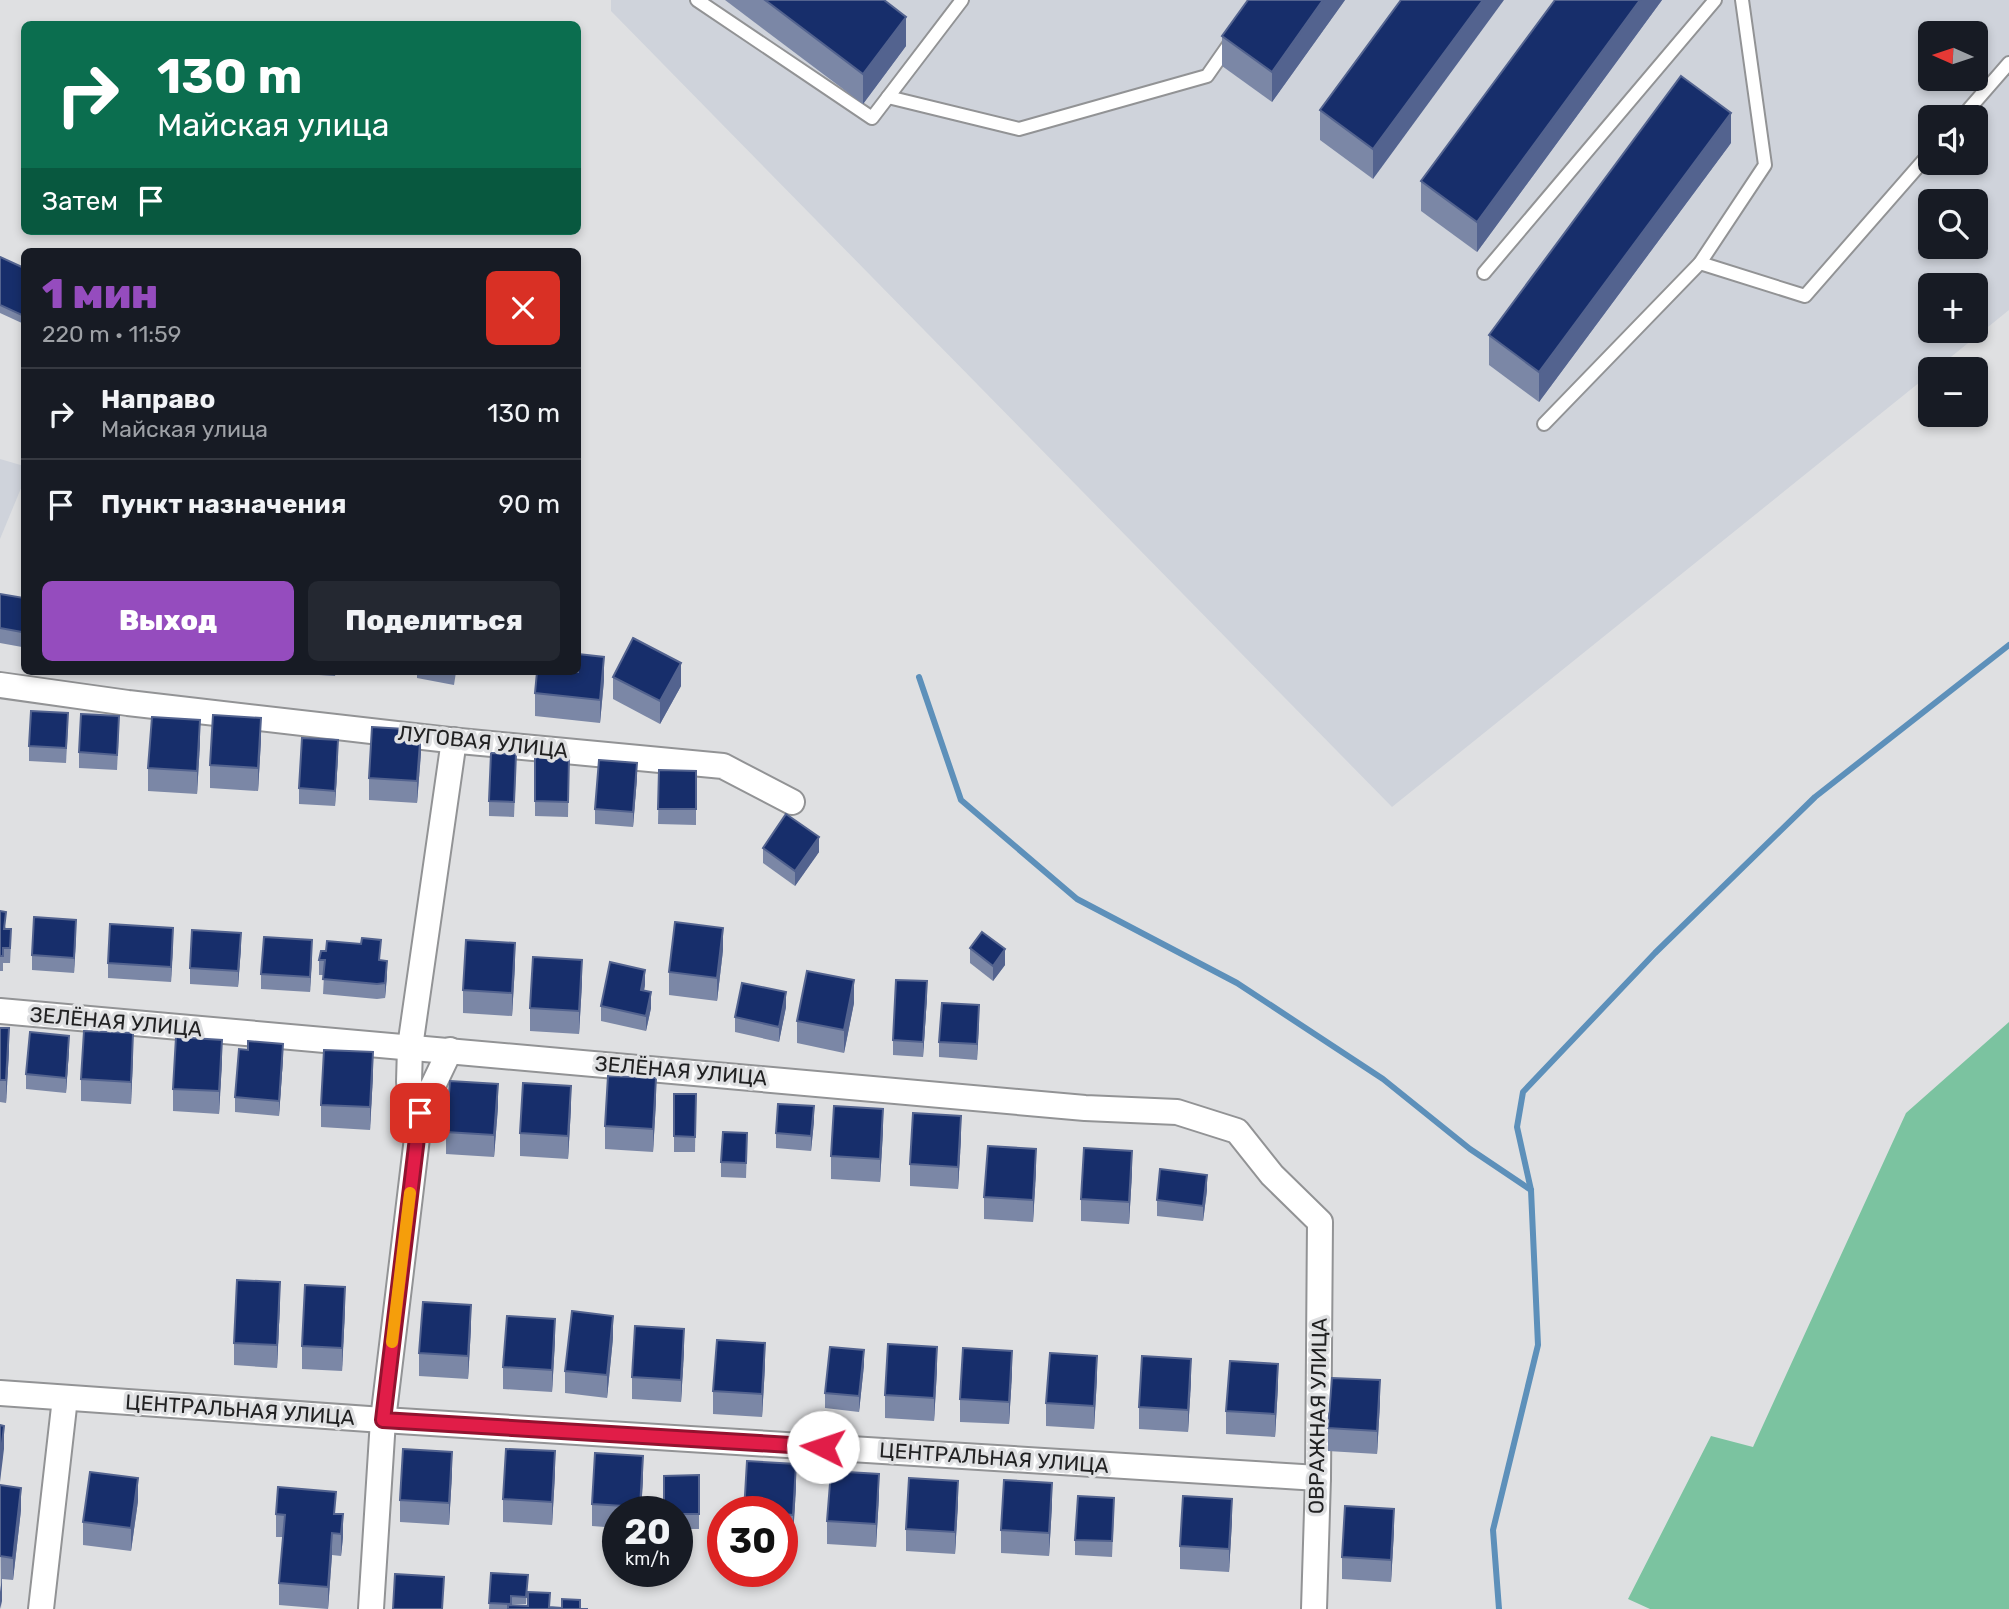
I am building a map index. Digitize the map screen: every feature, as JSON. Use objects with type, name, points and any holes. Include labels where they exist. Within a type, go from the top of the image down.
[{"type":"street","name":"ЛУГОВАЯ УЛИЦА","points":[[0,685],[128,703],[454,740],[723,766],[792,802]]},
{"type":"street","points":[[420,1113],[409,1082],[410,1047],[454,740]]},
{"type":"street","name":"ЗЕЛЁНАЯ УЛИЦА","points":[[0,1011],[1085,1108],[1177,1112],[1237,1131],[1272,1175],[1320,1222]]},
{"type":"street","points":[[371,1609],[383,1420],[420,1113],[450,1050]]},
{"type":"street","name":"ОВРАЖНАЯ УЛИЦА","points":[[1314,1609],[1320,1222]]},
{"type":"street","name":"ЦЕНТРАЛЬНАЯ УЛИЦА","points":[[0,1393],[383,1420],[1318,1478]]},
{"type":"street","points":[[41,1609],[65,1398]]},
{"type":"lane","points":[[697,0],[872,118],[962,0]]},
{"type":"lane","points":[[1484,273],[1715,0]]},
{"type":"lane","points":[[1544,424],[1700,263],[1765,165],[1742,0]]},
{"type":"lane","points":[[888,97],[1019,129],[1207,76],[1238,32]]},
{"type":"lane","points":[[1972,105],[2009,63]]},
{"type":"lane","points":[[1700,263],[1805,296],[1918,167]]},
{"type":"shaded area","points":[[611,0],[2009,0],[2009,310],[1988,327],[1988,273],[1918,273],[1918,343],[1968,343],[1951,357],[1918,357],[1918,384],[1392,807],[611,11]]},
{"type":"shaded area","points":[[0,459],[21,465],[21,488],[0,539]]},
{"type":"green space","points":[[2009,1022],[2009,1609],[1650,1609],[1628,1599],[1711,1436],[1753,1447],[1906,1113]]},
{"type":"building","points":[[765,0],[884,0],[906,17],[863,74]]},
{"type":"building","points":[[1248,0],[1323,0],[1272,72],[1222,36]]},
{"type":"building","points":[[1401,0],[1483,0],[1373,149],[1320,110]]},
{"type":"building","points":[[1555,0],[1640,0],[1477,222],[1421,181]]},
{"type":"building","points":[[1681,76],[1731,113],[1539,372],[1489,335]]},
{"type":"building","points":[[0,257],[21,267],[21,315],[0,305]]},
{"type":"building","points":[[0,594],[21,598],[21,632],[0,628]]},
{"type":"building","points":[[633,638],[681,663],[660,701],[613,677]]},
{"type":"building","points":[[581,654],[604,657],[600,700],[535,693],[537,675],[581,675]]},
{"type":"building","points":[[31,711],[68,713],[66,748],[29,746]]},
{"type":"building","points":[[81,714],[119,716],[117,755],[79,752]]},
{"type":"building","points":[[213,715],[261,718],[258,768],[210,765]]},
{"type":"building","points":[[152,717],[200,720],[197,771],[148,768]]},
{"type":"building","points":[[372,727],[421,730],[417,781],[369,778]]},
{"type":"building","points":[[302,738],[338,740],[335,791],[299,788]]},
{"type":"building","points":[[491,753],[516,754],[514,802],[489,801]]},
{"type":"building","points":[[535,757],[569,758],[568,802],[535,801]]},
{"type":"building","points":[[599,760],[637,763],[633,812],[595,809]]},
{"type":"building","points":[[659,770],[696,771],[696,809],[658,809]]},
{"type":"building","points":[[786,814],[819,837],[795,871],[763,848]]},
{"type":"building","points":[[0,911],[6,912],[4,929],[11,929],[10,948],[3,948],[3,956],[0,956]]},
{"type":"building","points":[[34,917],[76,920],[74,958],[32,955]]},
{"type":"building","points":[[675,922],[723,928],[717,978],[669,972]]},
{"type":"building","points":[[110,924],[173,928],[171,967],[108,963]]},
{"type":"building","points":[[192,930],[241,933],[238,971],[190,968]]},
{"type":"building","points":[[982,932],[1005,949],[993,966],[970,948]]},
{"type":"building","points":[[264,937],[312,940],[310,977],[261,974]]},
{"type":"building","points":[[362,938],[381,940],[379,960],[387,961],[385,983],[323,979],[325,960],[319,960],[321,951],[326,951],[327,941],[361,944]]},
{"type":"building","points":[[466,940],[515,943],[512,993],[463,990]]},
{"type":"building","points":[[533,957],[582,960],[579,1011],[530,1008]]},
{"type":"building","points":[[610,962],[645,970],[641,990],[651,992],[646,1016],[601,1006]]},
{"type":"building","points":[[807,971],[854,980],[844,1030],[797,1021]]},
{"type":"building","points":[[896,980],[927,981],[923,1042],[893,1040]]},
{"type":"building","points":[[742,983],[786,992],[779,1027],[735,1017]]},
{"type":"building","points":[[942,1003],[979,1005],[977,1044],[939,1042]]},
{"type":"building","points":[[0,1028],[9,1028],[6,1080],[0,1080]]},
{"type":"building","points":[[84,1031],[133,1033],[131,1082],[81,1079]]},
{"type":"building","points":[[30,1032],[69,1036],[66,1078],[26,1074]]},
{"type":"building","points":[[176,1037],[222,1040],[219,1091],[173,1089]]},
{"type":"building","points":[[248,1041],[283,1044],[279,1101],[235,1097],[239,1049],[248,1050]]},
{"type":"building","points":[[324,1050],[373,1052],[370,1107],[321,1105]]},
{"type":"building","points":[[608,1076],[656,1078],[653,1129],[605,1126]]},
{"type":"building","points":[[450,1081],[498,1084],[494,1135],[446,1132]]},
{"type":"building","points":[[523,1083],[571,1086],[568,1136],[520,1133]]},
{"type":"building","points":[[674,1094],[696,1094],[695,1137],[674,1136]]},
{"type":"building","points":[[778,1104],[814,1106],[811,1136],[776,1133]]},
{"type":"building","points":[[834,1106],[883,1109],[880,1159],[831,1156]]},
{"type":"building","points":[[913,1113],[961,1116],[958,1167],[910,1164]]},
{"type":"building","points":[[723,1132],[747,1133],[746,1163],[721,1162]]},
{"type":"building","points":[[988,1146],[1036,1149],[1033,1200],[984,1197]]},
{"type":"building","points":[[1084,1148],[1132,1151],[1129,1202],[1081,1199]]},
{"type":"building","points":[[1160,1169],[1207,1175],[1203,1206],[1157,1200]]},
{"type":"building","points":[[237,1280],[280,1282],[277,1345],[234,1343]]},
{"type":"building","points":[[305,1285],[345,1287],[342,1348],[302,1346]]},
{"type":"building","points":[[423,1302],[471,1305],[468,1356],[419,1353]]},
{"type":"building","points":[[572,1311],[613,1316],[607,1375],[565,1371]]},
{"type":"building","points":[[507,1316],[555,1319],[552,1370],[503,1367]]},
{"type":"building","points":[[635,1326],[684,1329],[681,1380],[632,1377]]},
{"type":"building","points":[[717,1340],[765,1343],[762,1394],[713,1391]]},
{"type":"building","points":[[888,1344],[937,1347],[934,1398],[885,1395]]},
{"type":"building","points":[[830,1347],[864,1350],[859,1396],[825,1393]]},
{"type":"building","points":[[963,1348],[1012,1351],[1009,1402],[960,1399]]},
{"type":"building","points":[[1050,1353],[1097,1356],[1094,1406],[1046,1403]]},
{"type":"building","points":[[1142,1356],[1191,1359],[1188,1410],[1139,1407]]},
{"type":"building","points":[[1230,1361],[1278,1364],[1275,1414],[1226,1411]]},
{"type":"building","points":[[1332,1378],[1380,1380],[1377,1431],[1328,1428]]},
{"type":"building","points":[[0,1425],[4,1426],[0,1460]]},
{"type":"building","points":[[403,1449],[452,1452],[449,1503],[400,1500]]},
{"type":"building","points":[[506,1449],[555,1451],[552,1502],[503,1499]]},
{"type":"building","points":[[595,1453],[643,1456],[641,1496],[602,1496],[602,1505],[592,1504]]},
{"type":"building","points":[[747,1461],[796,1464],[794,1496],[745,1496]]},
{"type":"building","points":[[831,1471],[879,1474],[876,1524],[827,1521]]},
{"type":"building","points":[[90,1472],[138,1478],[131,1528],[83,1522]]},
{"type":"building","points":[[699,1475],[699,1514],[693,1514],[693,1496],[664,1496],[664,1476]]},
{"type":"building","points":[[909,1478],[958,1481],[955,1532],[906,1529]]},
{"type":"building","points":[[1004,1480],[1052,1483],[1049,1533],[1001,1530]]},
{"type":"building","points":[[0,1485],[21,1488],[13,1558],[0,1556]]},
{"type":"building","points":[[278,1487],[336,1492],[334,1514],[343,1514],[341,1534],[332,1533],[328,1587],[279,1583],[285,1515],[276,1514]]},
{"type":"building","points":[[1078,1496],[1114,1498],[1112,1541],[1075,1540]]},
{"type":"building","points":[[1183,1496],[1232,1499],[1229,1549],[1180,1546]]},
{"type":"building","points":[[1345,1506],[1394,1509],[1391,1560],[1342,1557]]},
{"type":"building","points":[[491,1573],[528,1575],[526,1597],[511,1596],[511,1604],[489,1603]]},
{"type":"building","points":[[395,1574],[444,1577],[442,1609],[393,1609]]},
{"type":"building","points":[[528,1592],[550,1593],[549,1607],[562,1608],[562,1599],[580,1600],[580,1609],[508,1609],[508,1605],[528,1606]]},
{"type":"waterway","points":[[1499,1609],[1493,1530],[1538,1345],[1531,1190],[1517,1127],[1523,1092],[1655,953],[1815,797],[2009,645]]},
{"type":"waterway","points":[[919,677],[961,800],[1077,899],[1237,983],[1383,1079],[1470,1149],[1531,1190]]},
{"type":"slow traffic","points":[[392,1342],[410,1193]]},
{"type":"route","points":[[420,1113],[383,1420],[823,1447]]}]
